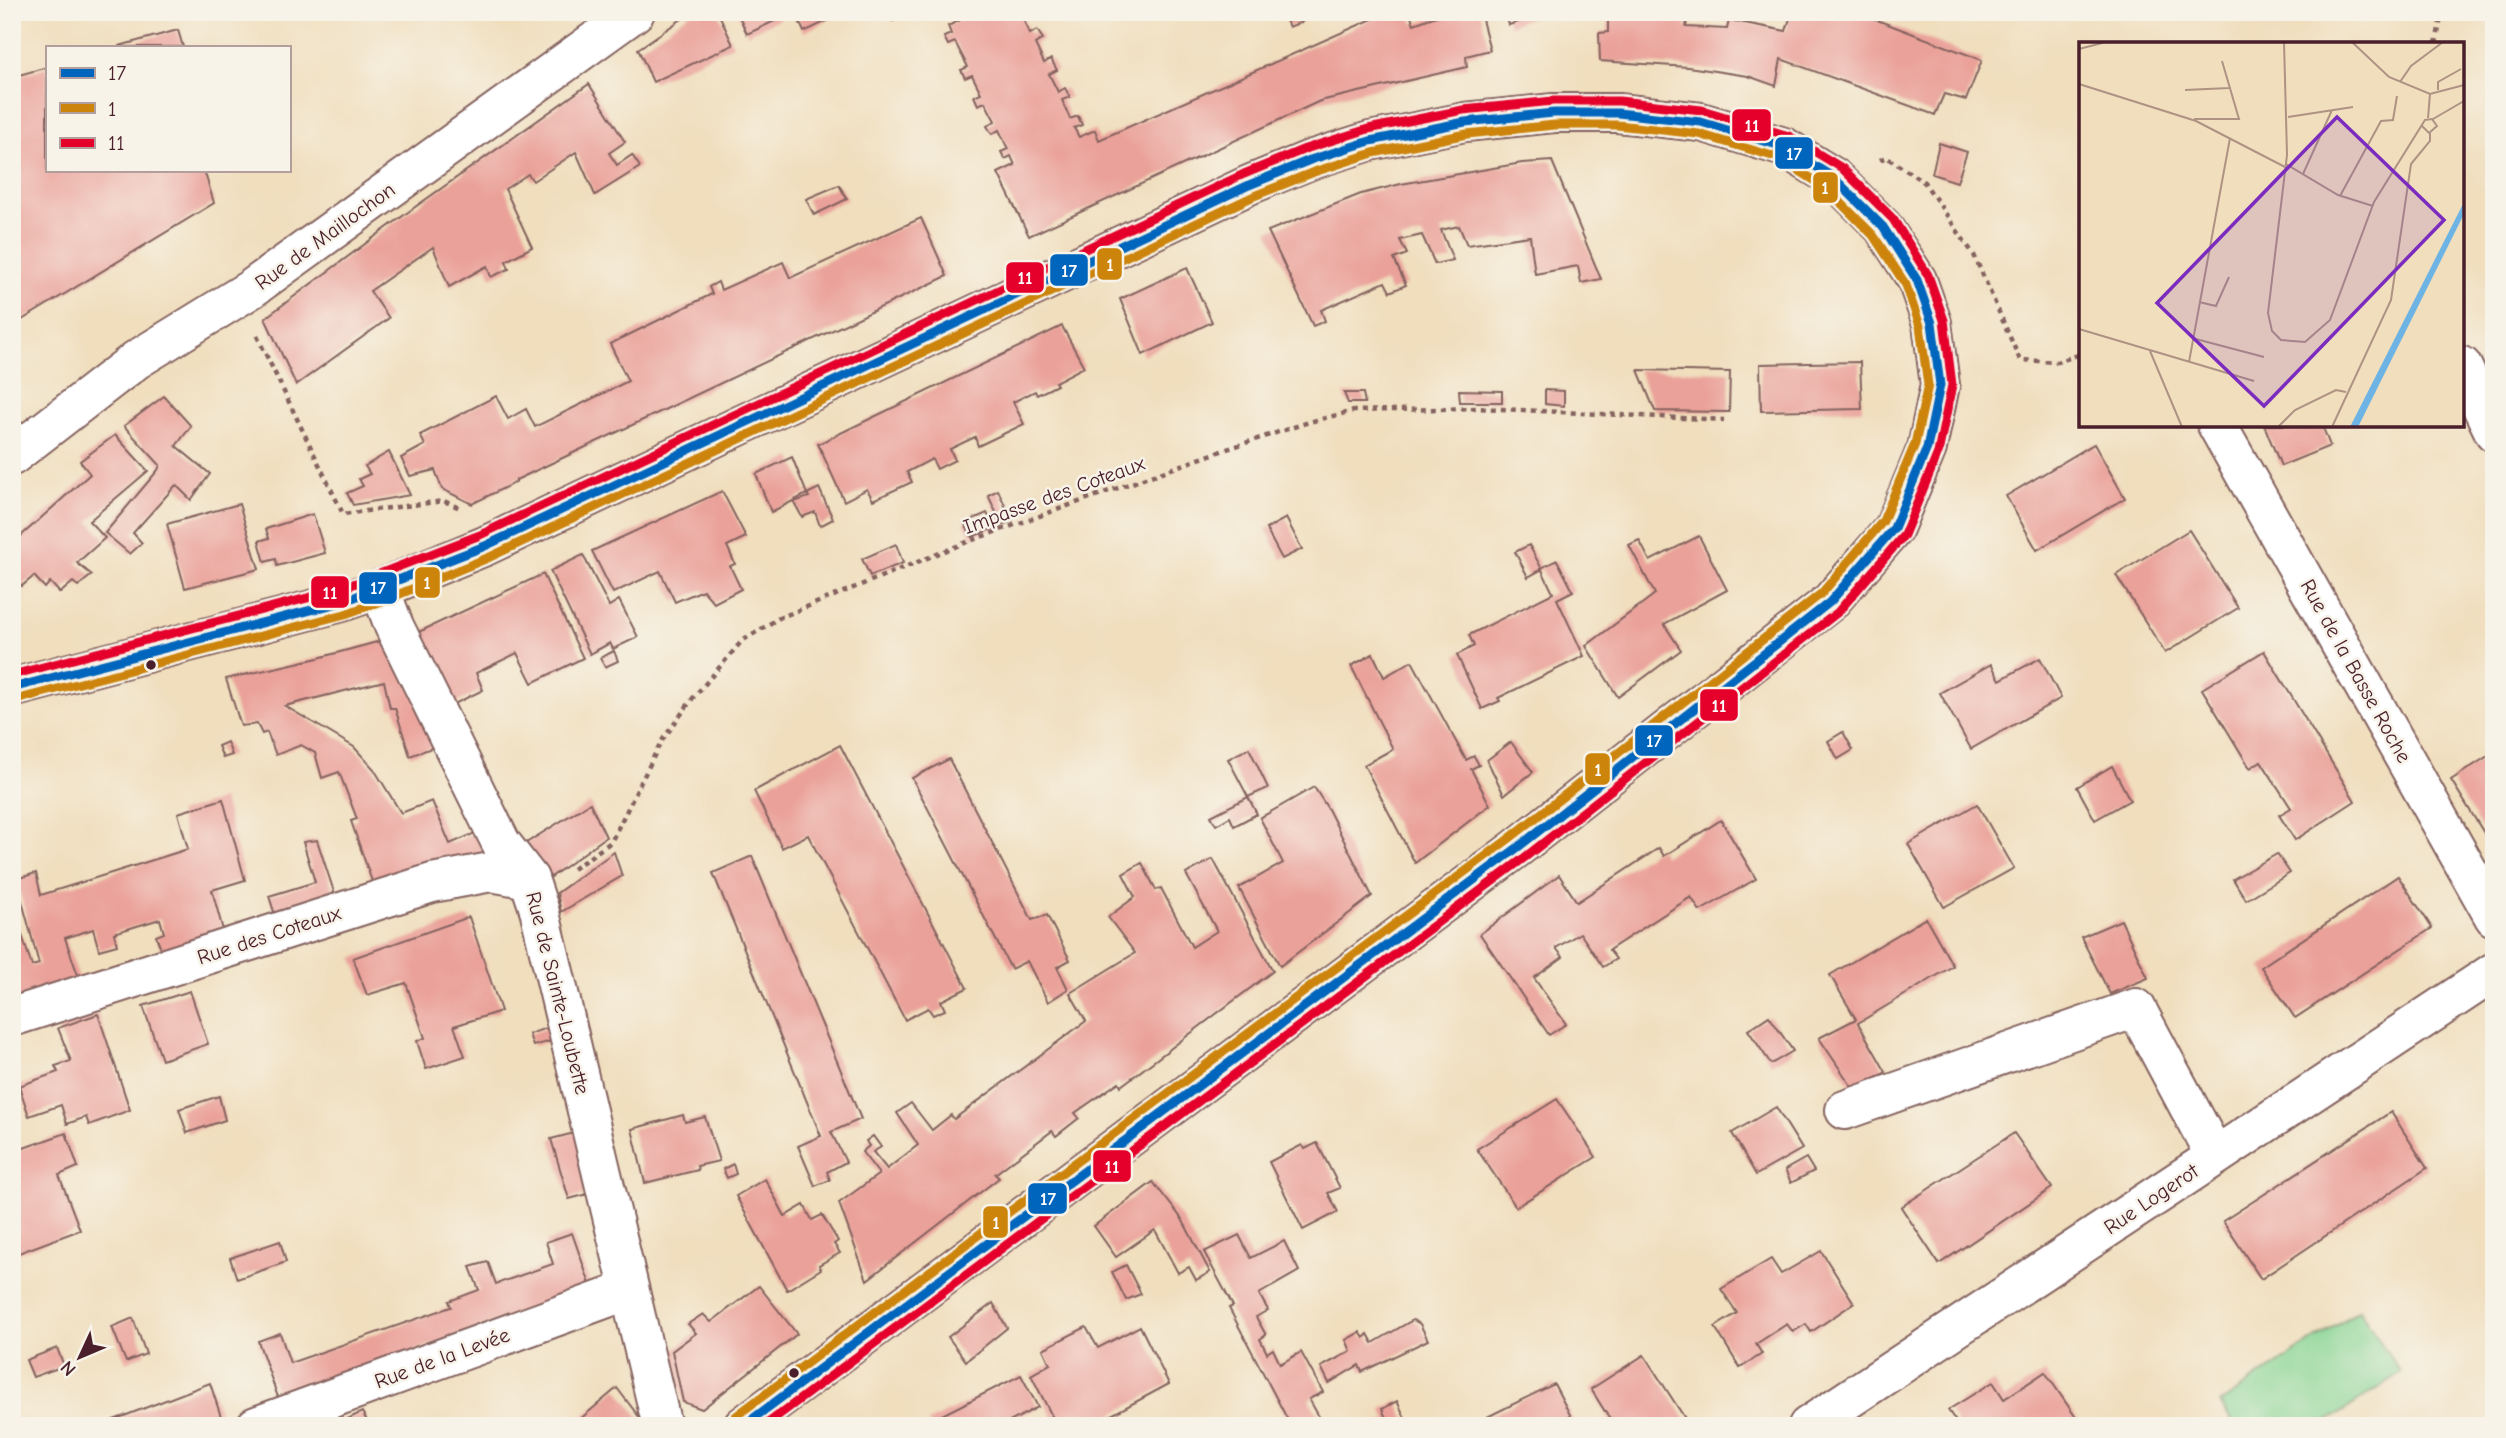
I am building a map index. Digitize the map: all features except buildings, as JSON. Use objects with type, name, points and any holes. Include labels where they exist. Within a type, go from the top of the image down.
[{"type":"street","name":"Rue de Maillochon","points":[[12,456],[136,360],[251,289],[635,12]]},
{"type":"street","points":[[12,688],[342,602],[380,589],[485,546],[1249,186],[1310,160],[1370,141],[1465,122],[1554,113],[1618,113],[1701,122],[1784,147],[1833,177],[1883,227],[1917,280],[1932,323],[1940,385],[1927,448],[1894,528],[1830,602],[1517,848],[743,1426]]},
{"type":"street","points":[[2464,370],[2494,432]]},
{"type":"street","name":"Rue de la Basse Roche","points":[[2218,427],[2494,916]]},
{"type":"street","name":"Rue de Sainte-Loubette","points":[[380,589],[394,626],[501,844],[530,879],[543,922],[662,1426]]},
{"type":"street","name":"Rue des Coteaux","points":[[12,1017],[432,883],[492,872],[530,879]]},
{"type":"street","name":"Rue Logerot","points":[[1808,1426],[2494,972]]},
{"type":"street","points":[[1845,1110],[2136,1008],[2215,1156]]},
{"type":"street","name":"Rue de la Levée","points":[[256,1426],[629,1290]]},
{"type":"path","points":[[2436,42],[2442,12]]},
{"type":"path","points":[[1833,177],[1886,157],[1924,182],[1975,255],[2020,360],[2057,362],[2079,355]]},
{"type":"path","points":[[255,331],[343,514],[444,501],[463,509]]},
{"type":"path","name":"Impasse des Coteaux","points":[[530,879],[550,885],[611,842],[661,742],[693,698],[742,640],[779,618],[967,542],[1224,450],[1309,422],[1354,411],[1478,408],[1724,420]]},
{"type":"green space","points":[[2359,1310],[2401,1373],[2321,1426],[2235,1426],[2220,1403]]},
{"type":"transit line","name":"11","points":[[12,675],[338,590],[480,535],[1244,174],[1305,149],[1368,129],[1463,110],[1553,101],[1619,101],[1702,110],[1789,136],[1842,168],[1893,219],[1928,275],[1944,320],[1952,385],[1938,453],[1904,535],[1838,612],[1524,858],[764,1426]]},
{"type":"transit line","name":"17","points":[[12,688],[342,602],[485,546],[1249,185],[1310,160],[1370,141],[1465,122],[1554,113],[1618,113],[1701,122],[1784,147],[1833,177],[1883,227],[1917,280],[1932,323],[1940,385],[1927,448],[1894,528],[1830,602],[1517,848],[743,1426]]},
{"type":"transit line","name":"1","points":[[15,700],[345,614],[385,600],[490,557],[1254,196],[1314,172],[1373,153],[1467,134],[1555,125],[1617,125],[1699,134],[1779,158],[1825,187],[1873,235],[1906,285],[1920,326],[1928,385],[1915,444],[1883,521],[1822,593],[1510,838],[736,1416]]}]
